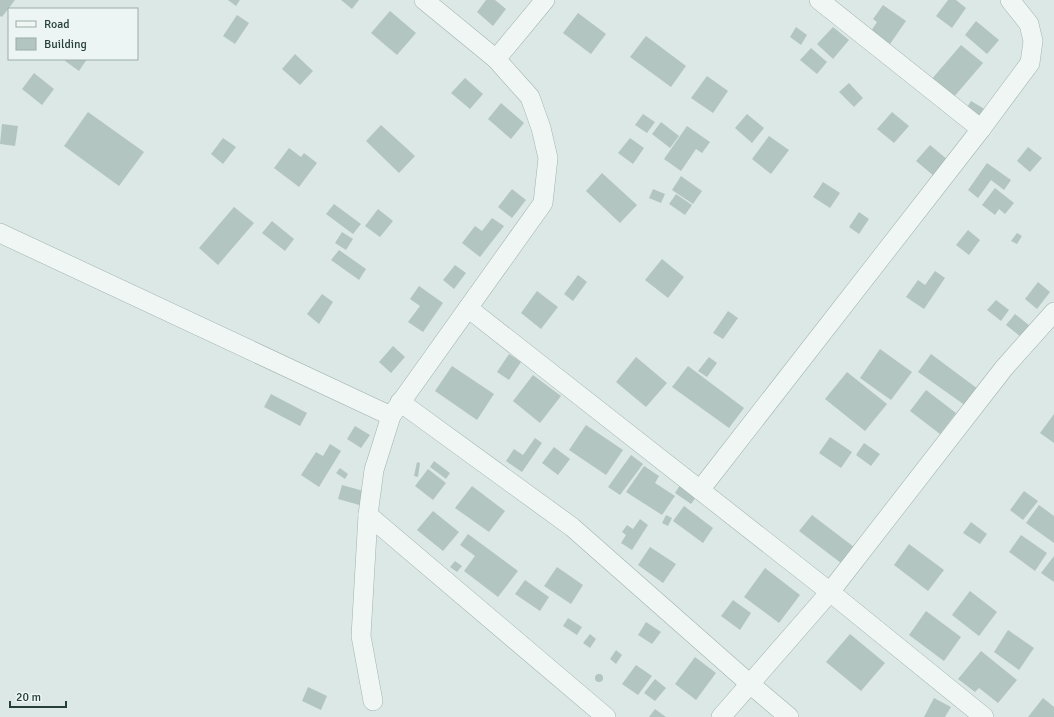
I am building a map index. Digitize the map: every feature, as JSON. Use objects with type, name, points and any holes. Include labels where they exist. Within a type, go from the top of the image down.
[{"type":"street","points":[[373,701],[361,636],[368,515],[374,470],[395,409],[543,203],[548,158],[541,128],[530,97],[496,60],[424,0]]},
{"type":"street","points":[[496,60],[545,0]]},
{"type":"street","points":[[819,0],[981,129]]},
{"type":"street","points":[[700,490],[981,129],[1030,63],[1033,41],[1029,24],[1010,0]]},
{"type":"street","points":[[0,234],[395,409],[572,528],[789,717]]},
{"type":"street","points":[[468,308],[830,592],[984,717]]},
{"type":"street","points":[[721,717],[830,592],[1004,368],[1054,312]]},
{"type":"street","points":[[368,515],[606,717]]},
{"type":"building","points":[[0,0],[15,0],[2,17],[0,16]]},
{"type":"building","points":[[228,0],[240,0],[236,6]]},
{"type":"building","points":[[341,0],[359,0],[352,9]]},
{"type":"building","points":[[486,0],[495,0],[506,9],[493,26],[477,12]]},
{"type":"building","points":[[948,0],[956,0],[966,8],[952,28],[936,16]]},
{"type":"building","points":[[883,5],[906,21],[890,44],[871,31],[877,22],[873,19]]},
{"type":"building","points":[[390,11],[416,33],[397,55],[371,33]]},
{"type":"building","points":[[578,13],[606,34],[591,54],[563,33]]},
{"type":"building","points":[[237,15],[249,23],[235,44],[223,36]]},
{"type":"building","points":[[976,21],[999,40],[987,54],[965,35]]},
{"type":"building","points":[[796,27],[807,35],[801,45],[790,37]]},
{"type":"building","points":[[833,27],[849,40],[833,59],[817,44]]},
{"type":"building","points":[[646,36],[686,66],[671,87],[630,57]]},
{"type":"building","points":[[961,45],[983,63],[953,98],[931,80]]},
{"type":"building","points":[[811,48],[827,62],[817,74],[800,60]]},
{"type":"building","points":[[295,54],[313,71],[300,85],[282,69]]},
{"type":"building","points":[[66,60],[86,60],[79,71],[65,61]]},
{"type":"building","points":[[34,73],[54,89],[42,105],[22,89]]},
{"type":"building","points":[[707,76],[728,91],[713,113],[691,98]]},
{"type":"building","points":[[465,78],[483,94],[470,109],[451,93]]},
{"type":"building","points":[[849,83],[863,98],[854,107],[839,92]]},
{"type":"building","points":[[971,101],[988,111],[983,119],[966,109]]},
{"type":"building","points":[[501,103],[524,123],[511,139],[488,119]]},
{"type":"building","points":[[88,112],[144,152],[119,186],[64,146]]},
{"type":"building","points":[[892,112],[909,126],[894,143],[877,129]]},
{"type":"building","points":[[643,114],[655,122],[647,133],[635,125]]},
{"type":"building","points":[[747,114],[764,128],[752,143],[735,128]]},
{"type":"building","points":[[661,122],[679,136],[670,148],[652,134]]},
{"type":"building","points":[[2,124],[18,126],[15,146],[0,144]]},
{"type":"building","points":[[381,125],[415,156],[399,173],[366,141]]},
{"type":"building","points":[[687,126],[710,142],[702,153],[696,149],[681,171],[664,159]]},
{"type":"building","points":[[769,136],[789,150],[771,174],[752,159]]},
{"type":"building","points":[[223,138],[236,147],[223,164],[211,154]]},
{"type":"building","points":[[630,138],[644,148],[633,164],[618,153]]},
{"type":"building","points":[[930,145],[948,160],[934,176],[916,161]]},
{"type":"building","points":[[1028,147],[1042,158],[1030,172],[1017,161]]},
{"type":"building","points":[[289,148],[301,157],[304,153],[317,163],[299,187],[274,168]]},
{"type":"building","points":[[987,163],[1011,180],[1004,190],[991,180],[978,198],[968,190]]},
{"type":"building","points":[[602,173],[637,205],[620,223],[586,191]]},
{"type":"building","points":[[681,176],[702,191],[693,204],[672,190]]},
{"type":"building","points":[[823,182],[840,193],[830,208],[813,197]]},
{"type":"building","points":[[995,188],[1014,203],[1005,214],[999,209],[995,215],[982,205]]},
{"type":"building","points":[[512,189],[526,200],[512,218],[498,207]]},
{"type":"building","points":[[653,189],[665,194],[661,203],[649,198]]},
{"type":"building","points":[[676,194],[692,205],[685,215],[669,204]]},
{"type":"building","points":[[334,204],[361,224],[353,234],[326,214]]},
{"type":"building","points":[[234,207],[254,223],[218,265],[199,248]]},
{"type":"building","points":[[378,209],[393,221],[380,237],[365,226]]},
{"type":"building","points":[[859,212],[869,219],[859,234],[849,227]]},
{"type":"building","points":[[492,218],[504,226],[480,257],[462,243],[475,226],[482,231]]},
{"type":"building","points":[[272,221],[294,239],[285,251],[262,233]]},
{"type":"building","points":[[968,230],[980,240],[969,255],[956,245]]},
{"type":"building","points":[[342,232],[353,239],[346,250],[335,243]]},
{"type":"building","points":[[1017,233],[1022,236],[1017,244],[1011,241]]},
{"type":"building","points":[[339,250],[366,269],[359,280],[331,260]]},
{"type":"building","points":[[662,259],[684,277],[668,298],[645,280]]},
{"type":"building","points":[[455,265],[466,273],[454,289],[443,280]]},
{"type":"building","points":[[935,271],[945,278],[924,309],[906,297],[918,280],[925,285]]},
{"type":"building","points":[[578,275],[587,282],[573,301],[564,294]]},
{"type":"building","points":[[1038,282],[1050,292],[1037,309],[1025,299]]},
{"type":"building","points":[[419,286],[443,303],[423,332],[408,322],[420,306],[410,299]]},
{"type":"building","points":[[537,291],[558,307],[541,329],[521,313]]},
{"type":"building","points":[[322,294],[333,302],[319,324],[307,314]]},
{"type":"building","points":[[996,300],[1009,310],[1001,321],[987,310]]},
{"type":"building","points":[[728,311],[738,318],[723,339],[713,333]]},
{"type":"building","points":[[1015,314],[1030,326],[1021,337],[1006,325]]},
{"type":"building","points":[[393,346],[405,357],[391,373],[379,362]]},
{"type":"building","points":[[880,349],[912,372],[891,400],[860,378]]},
{"type":"building","points":[[509,354],[521,362],[509,380],[497,372]]},
{"type":"building","points":[[931,354],[978,389],[966,406],[918,372]]},
{"type":"building","points":[[636,357],[667,383],[646,407],[616,382]]},
{"type":"building","points":[[709,357],[717,363],[707,377],[698,371]]},
{"type":"building","points":[[452,366],[494,394],[477,420],[435,391]]},
{"type":"building","points":[[688,366],[744,408],[729,428],[672,387]]},
{"type":"building","points":[[847,372],[887,404],[865,431],[825,399]]},
{"type":"building","points":[[533,375],[561,396],[540,423],[513,401]]},
{"type":"building","points":[[926,390],[956,413],[940,434],[910,411]]},
{"type":"building","points":[[271,394],[307,413],[300,426],[264,407]]},
{"type":"building","points":[[1054,414],[1054,443],[1040,433]]},
{"type":"building","points":[[586,425],[623,450],[606,475],[569,450]]},
{"type":"building","points":[[355,426],[370,435],[361,448],[347,439]]},
{"type":"building","points":[[830,437],[852,452],[841,468],[819,453]]},
{"type":"building","points":[[535,438],[542,443],[522,472],[506,461],[514,449],[523,455]]},
{"type":"building","points":[[864,443],[880,454],[871,466],[856,455]]},
{"type":"building","points":[[330,444],[341,451],[319,487],[301,475],[316,452],[323,456]]},
{"type":"building","points":[[554,447],[570,459],[558,475],[542,463]]},
{"type":"building","points":[[631,455],[643,464],[620,495],[608,487]]},
{"type":"building","points":[[434,461],[450,473],[446,479],[430,467]]},
{"type":"building","points":[[417,462],[420,463],[418,477],[414,476]]},
{"type":"building","points":[[644,466],[659,476],[655,483],[675,496],[662,515],[626,492]]},
{"type":"building","points":[[340,468],[348,474],[345,479],[336,473]]},
{"type":"building","points":[[428,469],[446,483],[433,500],[415,486]]},
{"type":"building","points":[[342,485],[367,492],[363,506],[338,499]]},
{"type":"building","points":[[680,485],[697,496],[691,504],[675,493]]},
{"type":"building","points":[[472,486],[505,511],[489,532],[455,508]]},
{"type":"building","points":[[1024,491],[1038,501],[1023,520],[1010,510]]},
{"type":"building","points":[[1039,505],[1054,516],[1054,543],[1026,523]]},
{"type":"building","points":[[684,506],[713,528],[703,543],[673,521]]},
{"type":"building","points":[[433,511],[459,532],[443,551],[417,530]]},
{"type":"building","points":[[666,515],[672,518],[668,526],[662,523]]},
{"type":"building","points":[[812,515],[854,547],[841,563],[799,531]]},
{"type":"building","points":[[640,519],[648,525],[632,550],[621,543],[626,535],[622,532],[627,525],[633,529]]},
{"type":"building","points":[[971,522],[987,534],[980,544],[963,533]]},
{"type":"building","points":[[468,534],[518,571],[498,597],[464,571],[475,556],[460,545]]},
{"type":"building","points":[[1021,535],[1047,553],[1035,571],[1009,552]]},
{"type":"building","points":[[909,544],[944,570],[928,591],[894,565]]},
{"type":"building","points":[[650,547],[676,564],[663,583],[638,565]]},
{"type":"building","points":[[1054,556],[1054,582],[1041,573]]},
{"type":"building","points":[[455,561],[462,566],[457,572],[450,567]]},
{"type":"building","points":[[557,567],[583,585],[571,604],[544,586]]},
{"type":"building","points":[[765,568],[800,595],[779,623],[744,597]]},
{"type":"building","points":[[525,580],[549,597],[540,611],[515,594]]},
{"type":"building","points":[[970,591],[997,612],[979,636],[952,615]]},
{"type":"building","points":[[733,600],[751,613],[740,630],[721,616]]},
{"type":"building","points":[[926,611],[961,637],[944,661],[909,635]]},
{"type":"building","points":[[568,618],[582,627],[577,635],[563,626]]},
{"type":"building","points":[[646,622],[661,632],[652,644],[638,635]]},
{"type":"building","points":[[1008,630],[1034,648],[1019,670],[994,652]]},
{"type":"building","points":[[590,634],[596,639],[590,648],[583,643]]},
{"type":"building","points":[[850,634],[885,663],[861,691],[826,662]]},
{"type":"building","points":[[616,650],[622,655],[616,664],[610,659]]},
{"type":"building","points":[[981,651],[1017,680],[998,703],[979,688],[975,692],[958,679]]},
{"type":"building","points":[[695,657],[716,673],[696,700],[675,684]]},
{"type":"building","points":[[636,665],[652,676],[638,695],[622,684]]},
{"type":"building","points":[[599,674],[602,675],[602,681],[599,682],[596,681],[595,678],[596,675]]},
{"type":"building","points":[[655,679],[666,688],[655,701],[644,693]]},
{"type":"building","points":[[308,687],[327,696],[321,710],[302,701]]},
{"type":"building","points":[[934,698],[951,707],[945,717],[924,717]]},
{"type":"building","points":[[1043,698],[1054,707],[1054,717],[1028,717]]},
{"type":"building","points":[[655,709],[666,717],[649,717]]}]
